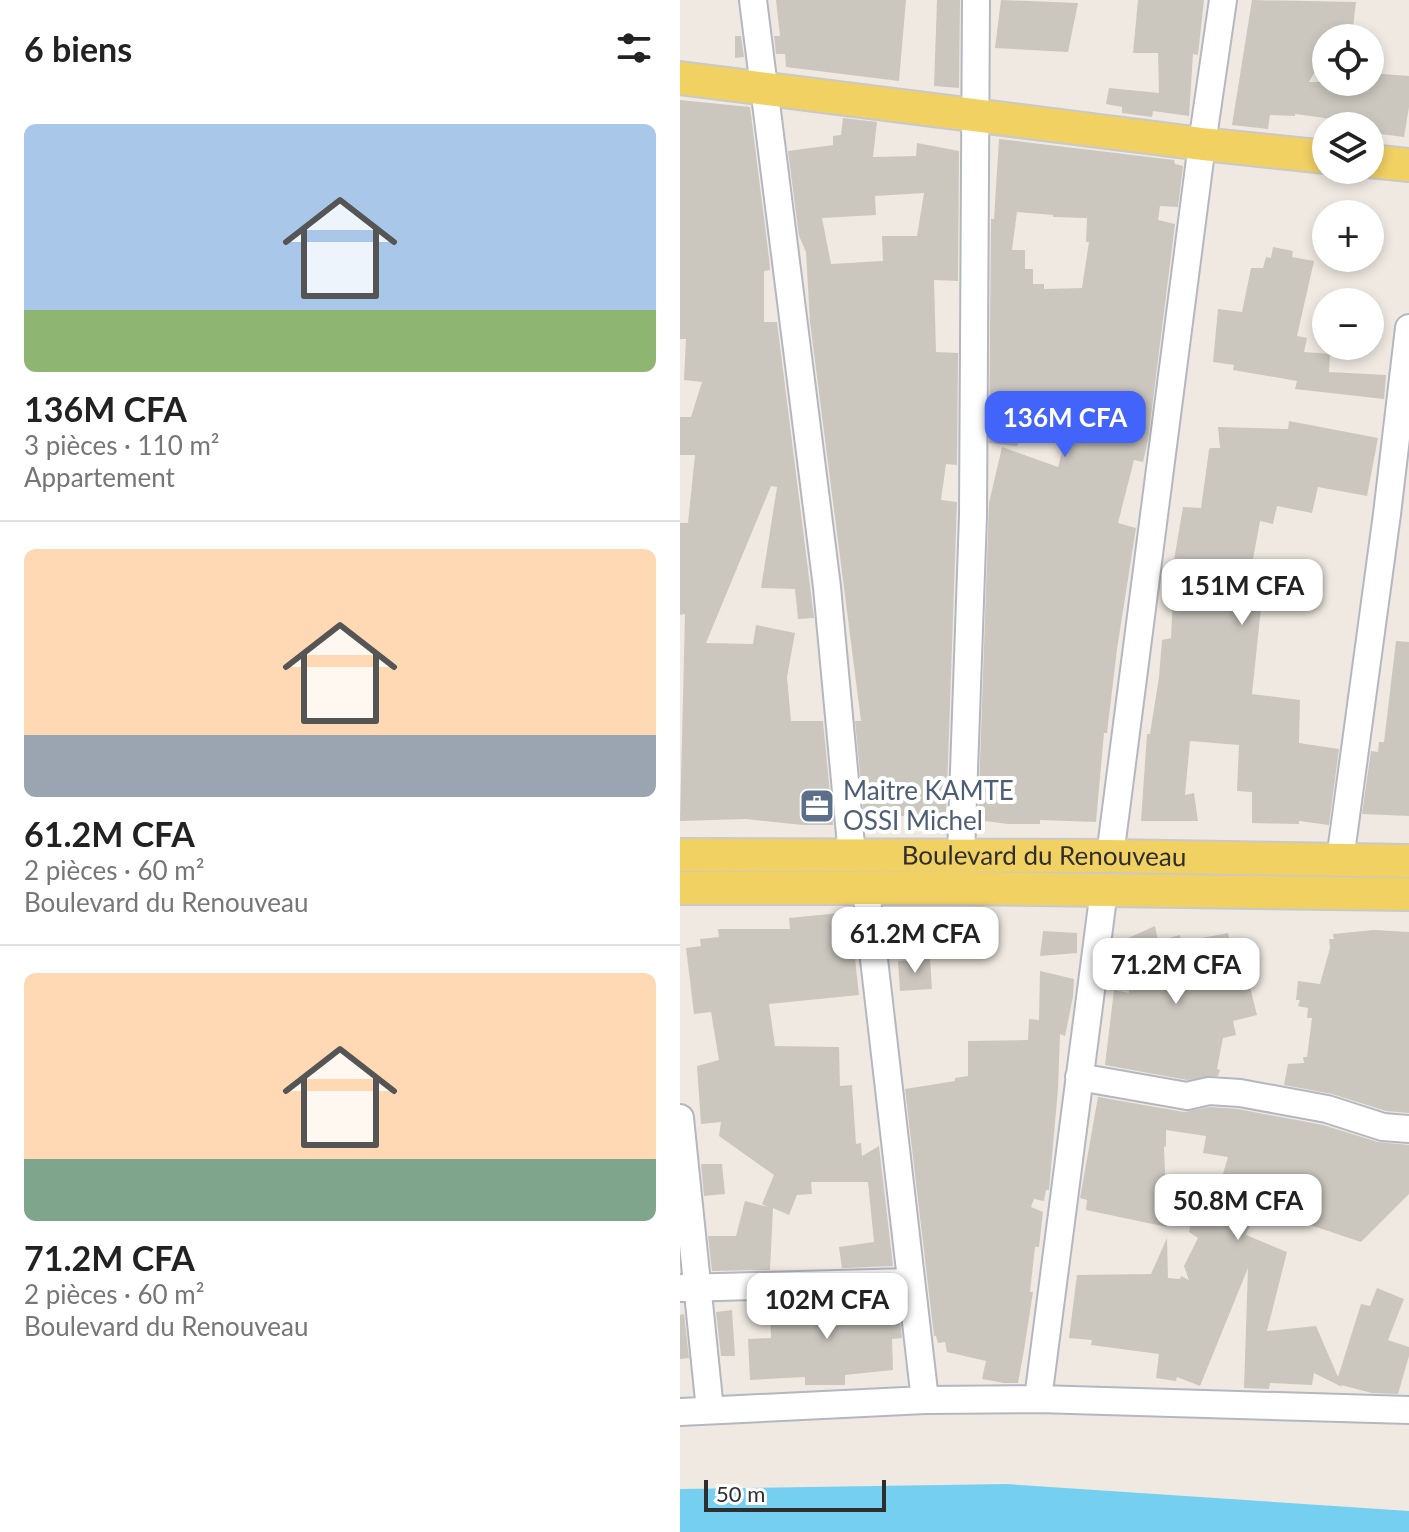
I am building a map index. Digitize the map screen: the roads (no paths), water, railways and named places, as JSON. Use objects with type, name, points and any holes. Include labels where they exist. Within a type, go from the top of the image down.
[{"type":"main road","points":[[680,78],[763,91],[1312,156]]},
{"type":"main road","points":[[1384,162],[1409,165]]},
{"type":"main road","name":"Boulevard du Renouveau","points":[[680,855],[1110,856],[1409,861]]},
{"type":"main road","name":"Boulevard du Renouveau","points":[[680,888],[1409,894]]},
{"type":"street","points":[[753,0],[827,587],[852,856]]},
{"type":"street","points":[[961,855],[973,516],[976,0]]},
{"type":"street","points":[[1110,856],[1223,0]]},
{"type":"street","points":[[1340,860],[1409,328]]},
{"type":"street","points":[[866,890],[925,1400]]},
{"type":"street","points":[[1038,1399],[1104,890]]},
{"type":"street","points":[[1079,1077],[1187,1096],[1209,1091],[1240,1093],[1327,1109],[1383,1127],[1409,1129]]},
{"type":"street","points":[[680,1118],[688,1288],[710,1410]]},
{"type":"street","points":[[688,1288],[910,1282]]},
{"type":"street","points":[[680,1412],[925,1400],[1038,1399],[1409,1410]]},
{"type":"water","points":[[1006,1484],[1409,1511],[1409,1532],[680,1532],[680,1489]]},
{"type":"place","name":"Maitre KAMTE OSSI Michel","points":[[817,806]]}]
